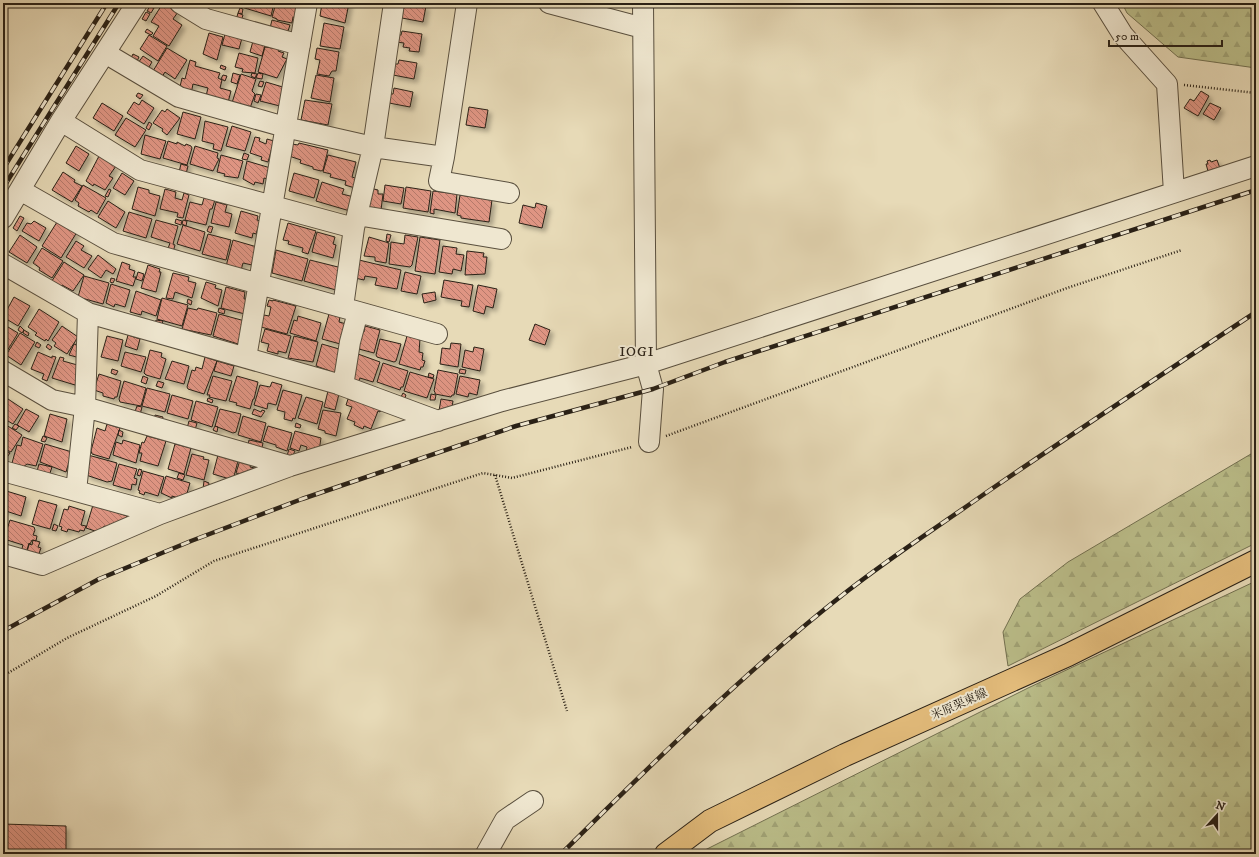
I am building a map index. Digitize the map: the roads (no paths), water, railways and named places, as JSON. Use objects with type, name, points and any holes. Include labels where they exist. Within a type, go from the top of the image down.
[{"type":"main road","name":"米原栗東線","points":[[666,854],[710,821],[845,755],[1068,655],[1256,561]]},
{"type":"street","points":[[3,218],[61,121],[137,3]]},
{"type":"street","points":[[180,3],[206,19],[300,45]]},
{"type":"street","points":[[246,358],[307,3]]},
{"type":"street","points":[[343,386],[350,342],[350,310],[356,222],[373,147],[394,3]]},
{"type":"street","points":[[467,3],[444,157],[439,181],[509,192]]},
{"type":"street","points":[[549,3],[643,28]]},
{"type":"street","points":[[643,3],[646,364],[653,389],[649,442]]},
{"type":"street","points":[[1103,3],[1123,34],[1167,84],[1174,192]]},
{"type":"street","points":[[104,53],[179,97],[285,127],[373,147],[444,157]]},
{"type":"street","points":[[61,121],[140,170],[272,205],[356,222],[501,239]]},
{"type":"street","points":[[3,554],[42,565],[160,514],[290,466],[502,401],[646,364],[986,255],[1256,166]]},
{"type":"street","points":[[20,190],[113,243],[437,334]]},
{"type":"street","points":[[3,264],[88,313],[343,386],[438,421]]},
{"type":"street","points":[[76,491],[84,407],[88,313]]},
{"type":"street","points":[[3,371],[52,400],[84,407],[290,466]]},
{"type":"street","points":[[3,471],[160,514]]},
{"type":"street","points":[[486,854],[505,820],[533,801]]},
{"type":"railway","points":[[3,169],[107,3]]},
{"type":"railway","points":[[3,188],[119,3]]},
{"type":"railway","points":[[3,631],[99,579],[191,541],[302,499],[516,426],[653,389],[725,362],[1256,190]]},
{"type":"railway","points":[[561,854],[699,719],[771,654],[845,593],[899,553],[990,490],[1256,312]]},
{"type":"district","name":"IOGI","points":[[637,351]]}]
